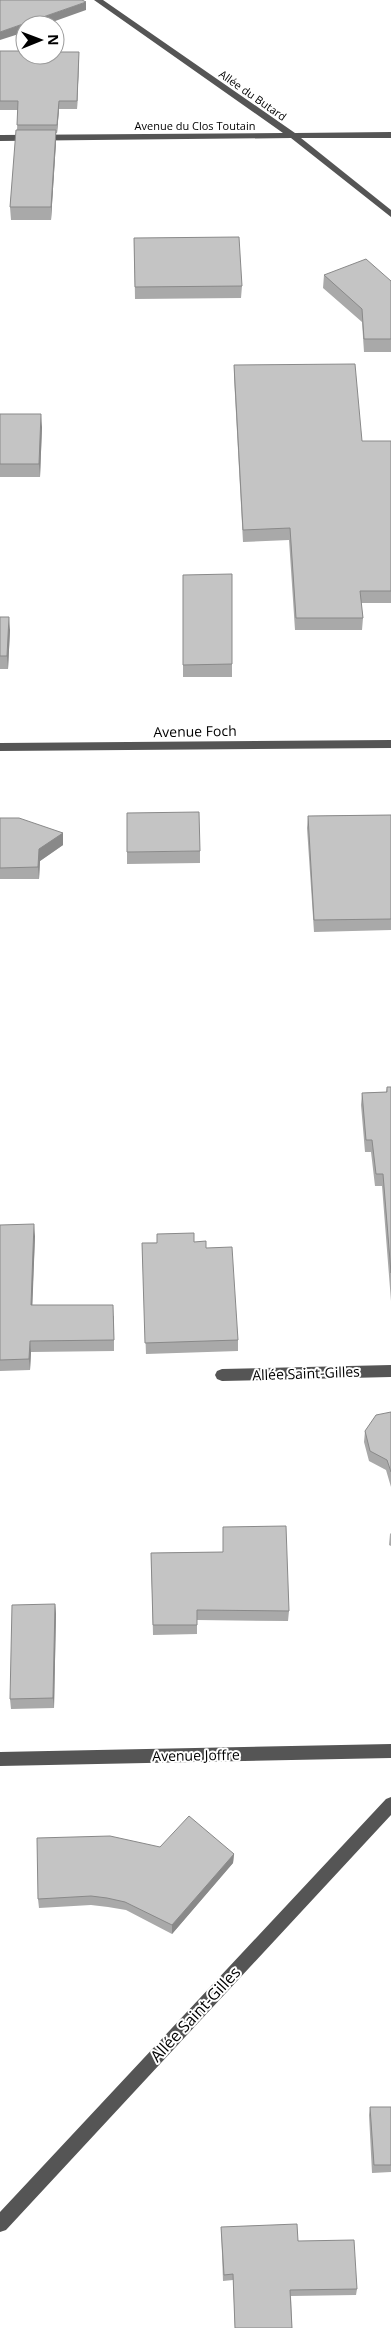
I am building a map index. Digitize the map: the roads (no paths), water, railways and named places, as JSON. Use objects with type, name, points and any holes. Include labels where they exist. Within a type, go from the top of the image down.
[{"type":"street","name":"Allée du Butard","points":[[98,0],[293,136],[391,214]]},
{"type":"street","name":"Avenue du Clos Toutain","points":[[0,138],[391,136]]},
{"type":"street","name":"Avenue Foch","points":[[0,747],[391,744]]},
{"type":"street","name":"Allée Saint-Gilles","points":[[222,1375],[391,1371]]},
{"type":"street","name":"Avenue Joffre","points":[[0,1759],[391,1751]]},
{"type":"street","name":"Allée Saint-Gilles","points":[[0,2224],[391,1804]]}]
